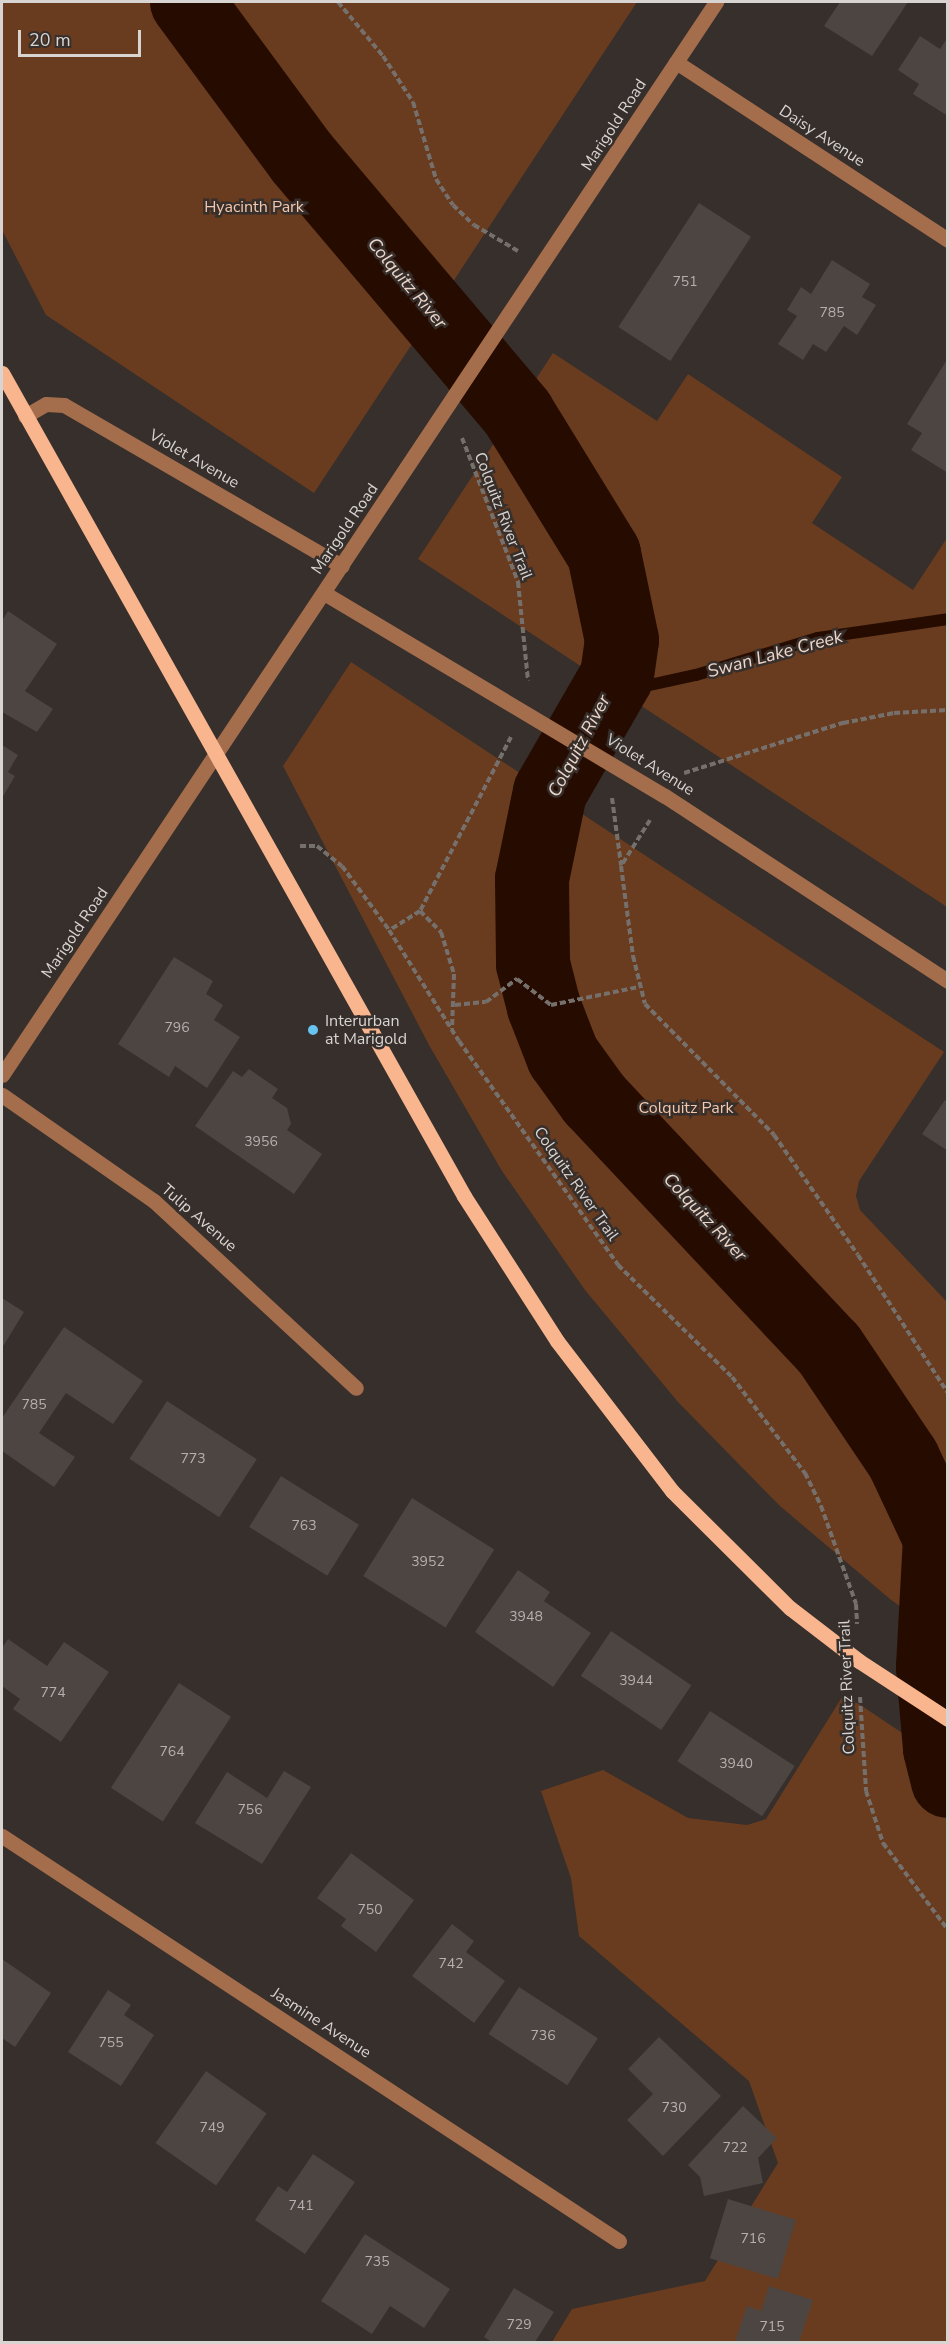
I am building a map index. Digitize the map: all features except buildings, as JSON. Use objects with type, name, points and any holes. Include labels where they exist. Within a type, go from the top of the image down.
[{"type":"main road","points":[[2,373],[464,1196],[557,1341],[672,1491],[790,1608],[859,1661],[948,1719]]},
{"type":"street","name":"Marigold Road","points":[[2,1076],[716,2]]},
{"type":"street","name":"Daisy Avenue","points":[[676,62],[948,240]]},
{"type":"street","name":"Violet Avenue","points":[[25,416],[46,404],[63,405],[342,566]]},
{"type":"street","name":"Violet Avenue","points":[[324,593],[526,709],[600,755],[948,981]]},
{"type":"street","name":"Tulip Avenue","points":[[2,1095],[154,1201],[356,1388]]},
{"type":"street","name":"Jasmine Avenue","points":[[2,1836],[620,2241]]},
{"type":"path","points":[[338,2],[383,56],[412,102],[436,180],[453,205],[474,225],[543,265]]},
{"type":"path","name":"Colquitz River Trail","points":[[420,911],[526,709],[528,678],[518,582],[462,438]]},
{"type":"path","points":[[621,866],[665,796],[684,773],[745,751],[863,719],[948,710]]},
{"type":"path","points":[[600,755],[621,866],[639,987],[645,1004],[774,1135],[852,1246],[948,1394]]},
{"type":"path","name":"Colquitz River Trail","points":[[269,847],[317,846],[349,874],[389,930],[452,1030],[618,1265],[732,1377],[805,1473],[821,1506],[856,1604],[860,1742],[866,1791],[883,1843],[948,1930]]},
{"type":"path","points":[[389,930],[420,911],[441,932],[454,974],[455,1005],[452,1030]]},
{"type":"path","points":[[455,1005],[486,1002],[517,979],[551,1005],[639,987]]},
{"type":"green space","name":"Hyacinth Park","points":[[2,2],[637,2],[314,493],[46,315],[2,230]]},
{"type":"green space","points":[[553,353],[657,421],[688,374],[842,477],[812,523],[913,590],[947,538],[947,907],[418,559]]},
{"type":"green space","name":"Colquitz Park","points":[[351,662],[944,1052],[859,1181],[856,1196],[860,1210],[947,1302],[947,1641],[890,1599],[780,1506],[678,1402],[585,1290],[502,1171],[429,1045],[283,766]]},
{"type":"green space","points":[[844,1694],[947,1763],[947,2342],[552,2342],[572,2309],[705,2281],[778,2163],[749,2081],[579,1936],[571,1878],[541,1791],[603,1770],[688,1818],[747,1825],[766,1819]]},
{"type":"waterway","name":"Colquitz River","points":[[187,2],[302,158],[518,414],[604,554],[622,640],[617,676],[550,792],[532,879],[533,964],[544,1007],[563,1056],[594,1099],[829,1349],[903,1459],[940,1538],[933,1667],[940,1749],[948,1781]]},
{"type":"waterway","name":"Swan Lake Creek","points":[[604,695],[696,675],[818,638],[948,619]]},
{"type":"place","name":"Interurban at Marigold","points":[[313,1030]]}]
